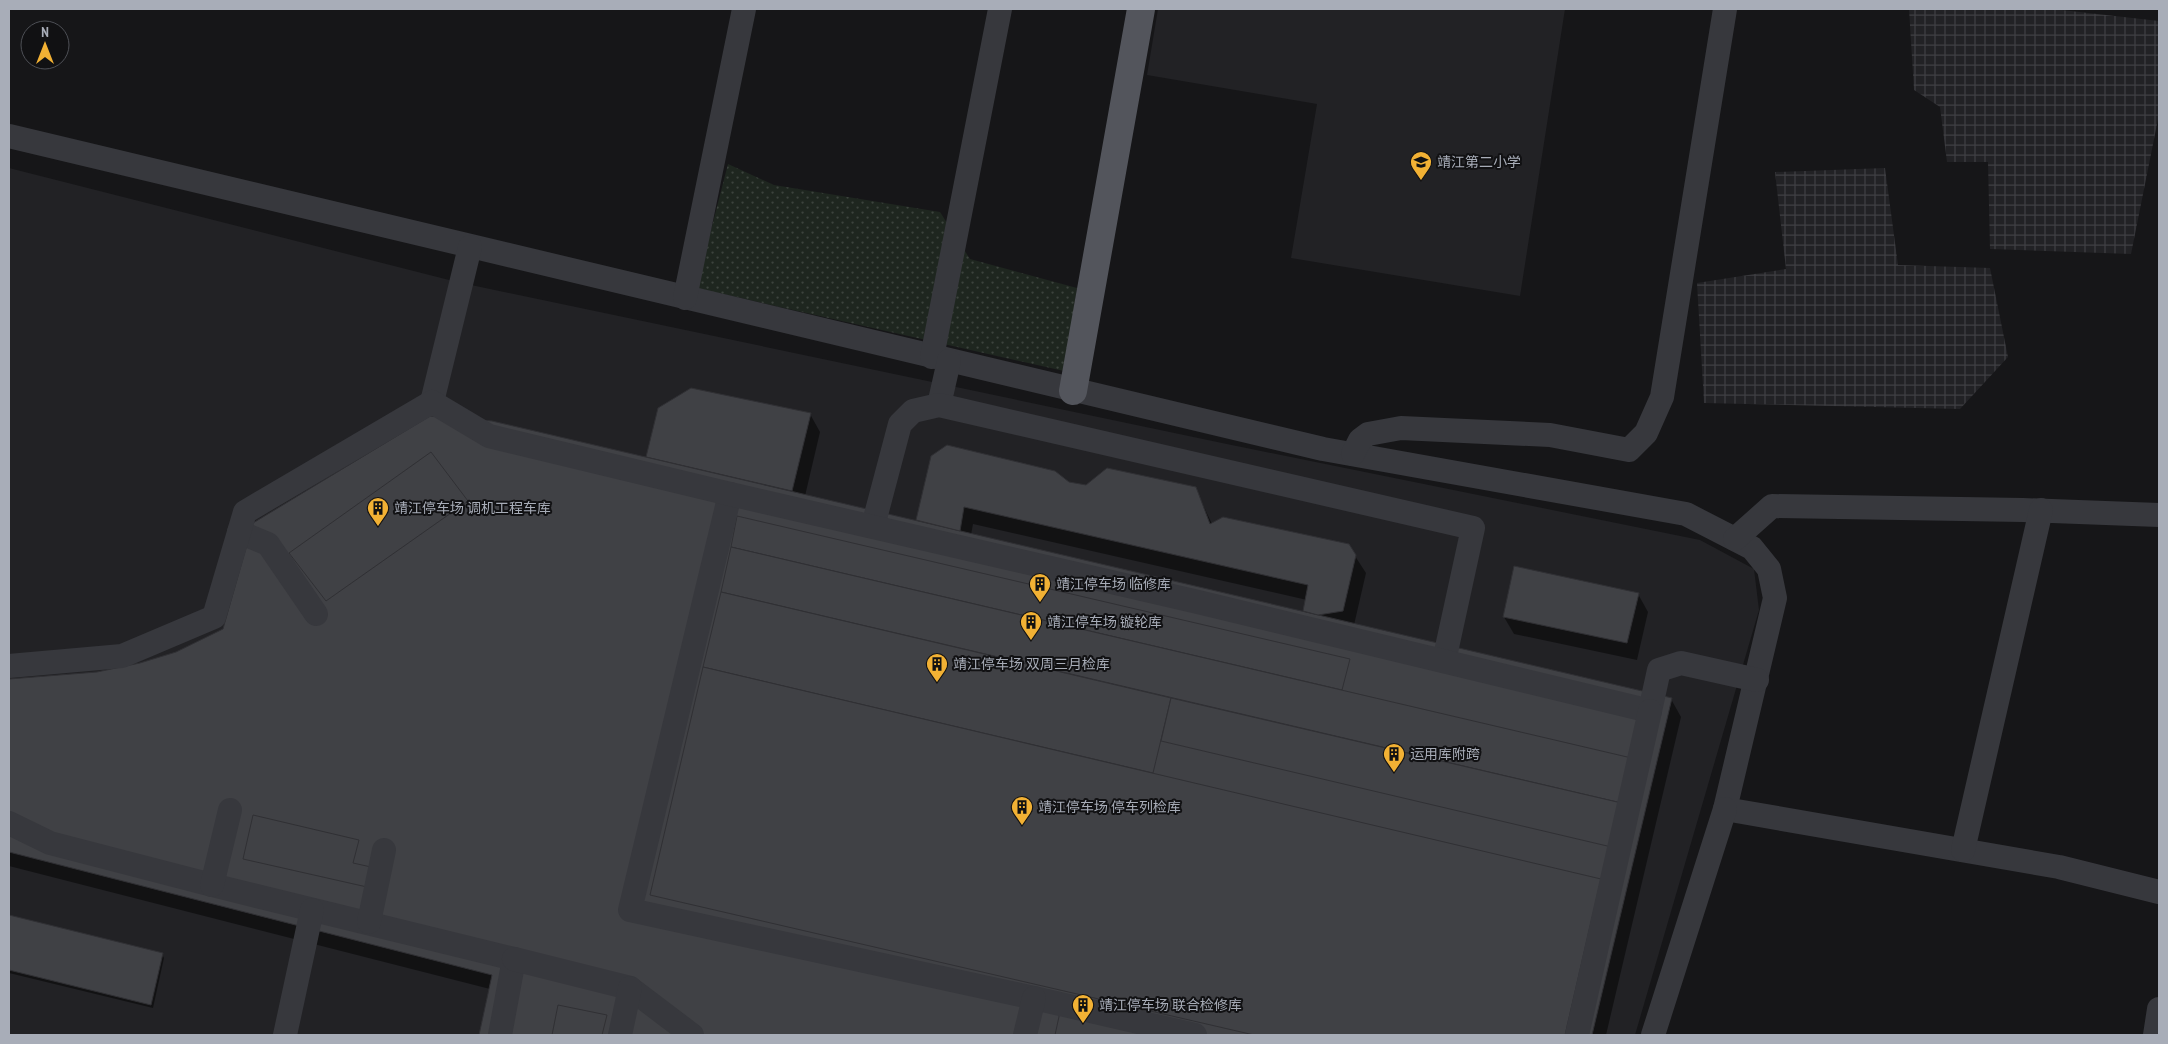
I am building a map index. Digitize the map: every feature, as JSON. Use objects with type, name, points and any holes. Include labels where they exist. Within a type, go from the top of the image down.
[{"type":"main road","points":[[1073,391],[1140,9]]},
{"type":"street","points":[[684,298],[744,9]]},
{"type":"street","points":[[939,405],[940,359],[1000,9]]},
{"type":"street","points":[[1353,454],[1360,440],[1368,434],[1401,428],[1550,435],[1629,450],[1646,433],[1662,397],[1725,9]]},
{"type":"street","points":[[9,136],[1322,449],[1686,514],[1752,548],[1769,569],[1776,598],[1725,809],[1653,1035]]},
{"type":"street","points":[[9,666],[122,656],[214,617],[245,512],[432,402],[470,247]]},
{"type":"street","points":[[432,402],[488,436],[1650,711]]},
{"type":"street","points":[[872,526],[900,424],[913,411],[939,405],[1473,528],[1444,661]]},
{"type":"street","points":[[730,494],[630,910],[1195,1035]]},
{"type":"street","points":[[1735,539],[1772,506],[2041,510],[2159,515]]},
{"type":"street","points":[[1962,850],[2041,510]]},
{"type":"street","points":[[239,532],[268,544],[316,614]]},
{"type":"street","points":[[1577,1035],[1659,670],[1681,663],[1757,680]]},
{"type":"street","points":[[1725,809],[2059,867],[2159,892]]},
{"type":"street","points":[[212,885],[230,810]]},
{"type":"street","points":[[9,823],[50,843],[630,988],[692,1035]]},
{"type":"street","points":[[368,922],[384,850]]},
{"type":"street","points":[[285,1035],[312,910]]},
{"type":"street","points":[[500,1035],[514,959]]},
{"type":"street","points":[[620,1035],[630,988]]},
{"type":"street","points":[[1025,1035],[1034,998]]},
{"type":"street","points":[[2155,1035],[2159,1009]]},
{"type":"shaded area","name":"靖江第二小学","points":[[1158,9],[1565,9],[1520,296],[1291,258],[1317,104],[1147,75]]},
{"type":"shaded area","points":[[1909,9],[2053,9],[2159,21],[2159,114],[2131,254],[1990,249],[1988,162],[1947,162],[1940,107],[1914,90]]},
{"type":"shaded area","points":[[728,164],[774,185],[940,212],[970,259],[1077,288],[1064,371],[696,288]]},
{"type":"shaded area","points":[[9,168],[457,282],[1222,443],[1700,540],[1754,569],[1759,610],[1635,1035],[9,1035]]},
{"type":"shaded area","points":[[1885,168],[1898,265],[1990,268],[2008,357],[1960,409],[1704,403],[1697,283],[1786,269],[1775,172]]},
{"type":"building","points":[[691,388],[811,413],[792,491],[646,457],[658,408]]},
{"type":"building","points":[[430,416],[492,421],[1672,698],[1592,1035],[479,1035],[492,975],[9,852],[9,679],[97,672],[140,663],[176,652],[223,629],[253,523]]},
{"type":"building","points":[[947,445],[1055,471],[1069,482],[1086,485],[1107,468],[1196,487],[1210,524],[1223,517],[1349,544],[1356,555],[1343,611],[1318,615],[1303,611],[1308,585],[964,507],[960,531],[916,520],[931,456]]},
{"type":"building","name":"靖江停车场 调机工程车库","points":[[431,452],[468,501],[326,601],[289,553]]},
{"type":"building","name":"靖江停车场 临修库","points":[[737,516],[1350,659],[1342,690],[731,547]]},
{"type":"building","name":"靖江停车场 镟轮库","points":[[731,547],[1640,760],[1630,805],[721,592]]},
{"type":"building","points":[[1514,566],[1639,593],[1627,643],[1503,617]]},
{"type":"building","name":"靖江停车场 双周三月检库","points":[[721,592],[1171,698],[1153,773],[703,667]]},
{"type":"building","name":"靖江停车场 停车列检库","points":[[703,667],[1601,879],[1565,1035],[1254,1035],[650,895]]},
{"type":"building","name":"运用库附跨","points":[[1171,698],[1630,805],[1620,849],[1161,741]]},
{"type":"building","points":[[253,815],[359,840],[353,863],[371,867],[367,887],[243,859]]},
{"type":"building","points":[[9,915],[163,953],[151,1005],[9,970]]},
{"type":"building","points":[[558,1005],[607,1015],[602,1035],[552,1035]]},
{"type":"building","name":"靖江停车场 联合检修库","points":[[1060,1012],[1159,1035],[1055,1035]]},
{"type":"place","name":"靖江第二小学","points":[[1421,181]]},
{"type":"place","name":"靖江停车场 调机工程车库","points":[[378,527]]},
{"type":"place","name":"靖江停车场 临修库","points":[[1040,603]]},
{"type":"place","name":"靖江停车场 镟轮库","points":[[1031,641]]},
{"type":"place","name":"靖江停车场 双周三月检库","points":[[937,683]]},
{"type":"place","name":"运用库附跨","points":[[1394,773]]},
{"type":"place","name":"靖江停车场 停车列检库","points":[[1022,826]]},
{"type":"place","name":"靖江停车场 联合检修库","points":[[1083,1024]]}]
